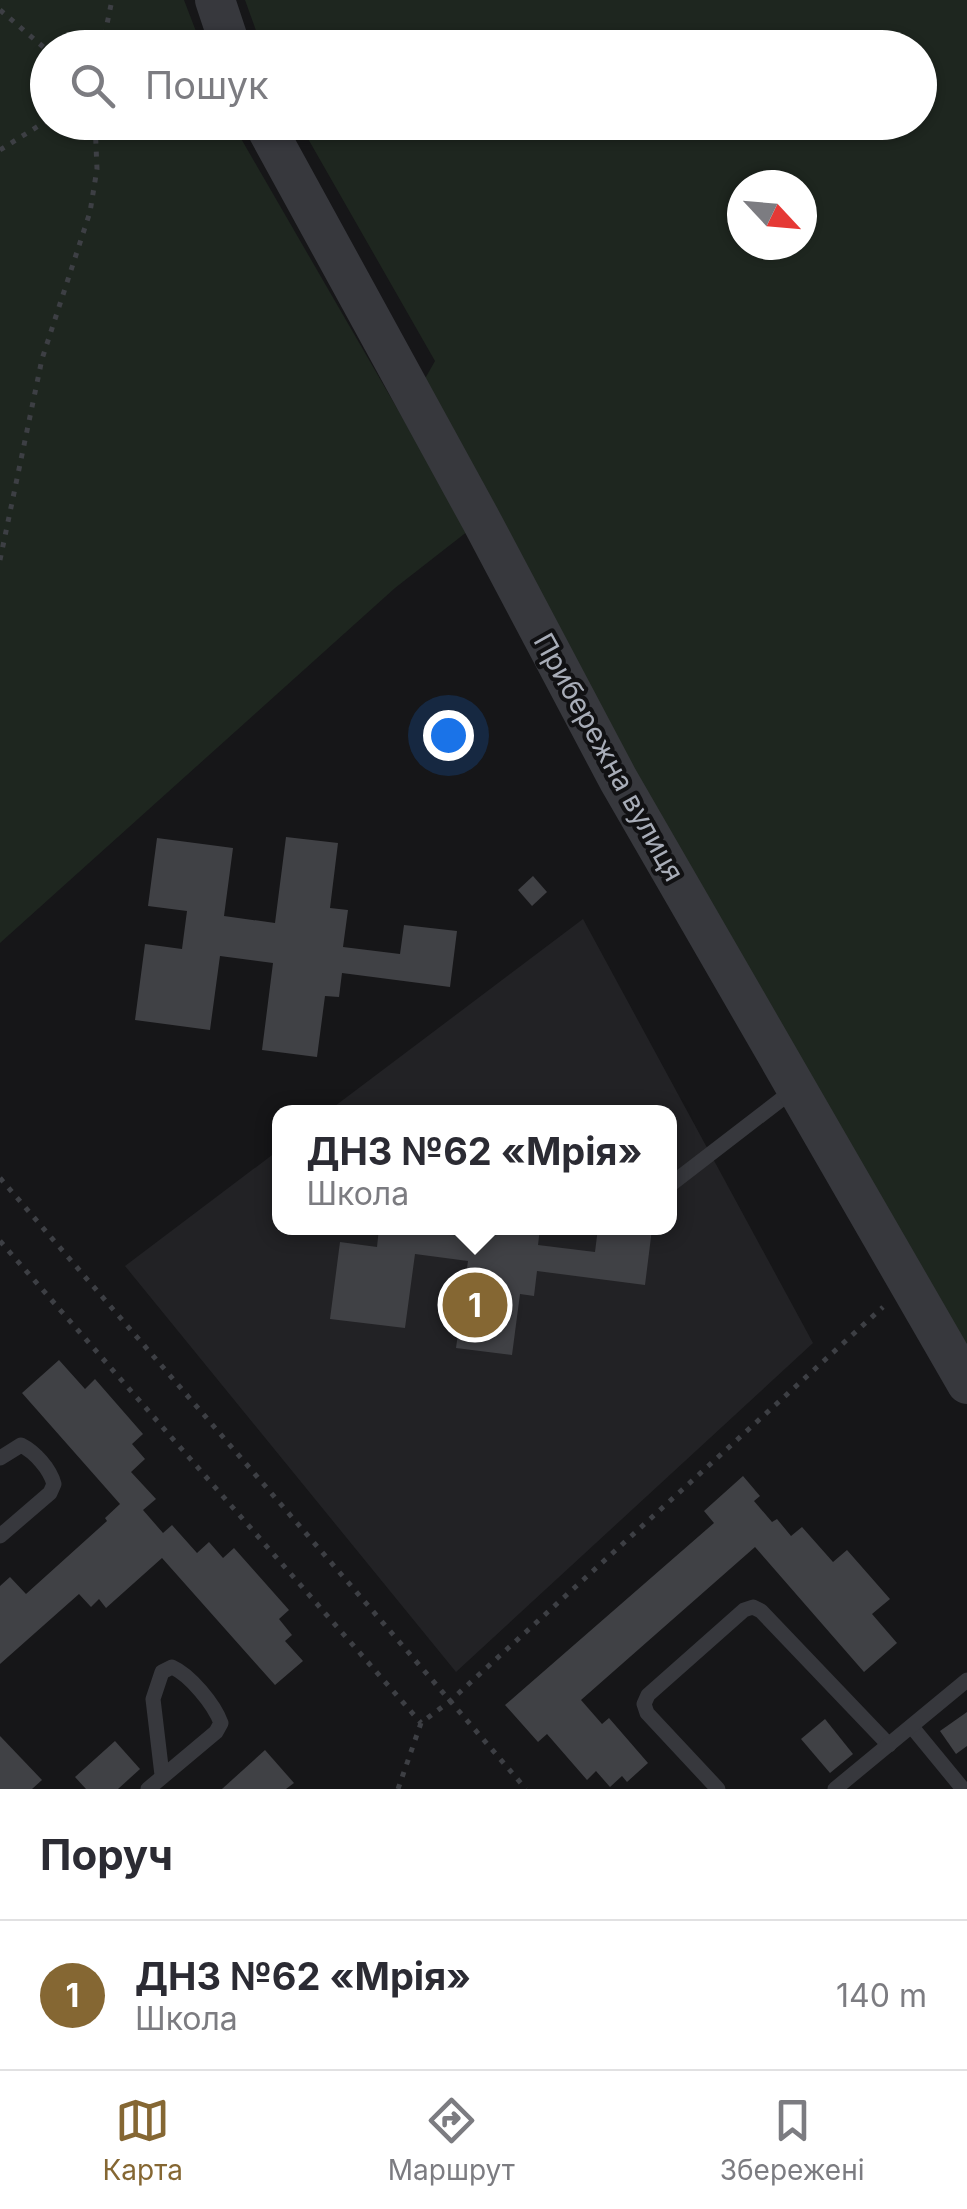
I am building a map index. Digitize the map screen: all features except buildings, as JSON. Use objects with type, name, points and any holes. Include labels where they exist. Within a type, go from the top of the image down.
[{"type":"street","points":[[215,0],[225,30]]},
{"type":"street","name":"Прибережна вулиця","points":[[273,140],[482,520],[618,779],[967,1384]]},
{"type":"lane","points":[[677,1180],[796,1088]]},
{"type":"lane","points":[[0,1458],[20,1446],[40,1462],[54,1484],[50,1493],[0,1536]]},
{"type":"lane","points":[[718,1789],[647,1713],[644,1704],[648,1695],[752,1607],[761,1611],[889,1746]]},
{"type":"lane","points":[[148,1789],[216,1732],[221,1723],[182,1671],[172,1667],[162,1672],[153,1700],[162,1775]]},
{"type":"lane","points":[[835,1789],[967,1680]]},
{"type":"lane","points":[[912,1727],[963,1789]]},
{"type":"path","points":[[106,30],[112,0]]},
{"type":"path","points":[[0,10],[30,36]]},
{"type":"path","points":[[0,150],[30,131]]},
{"type":"path","points":[[0,560],[42,359],[90,212],[97,169],[96,140]]},
{"type":"path","points":[[0,1178],[526,1789]]},
{"type":"path","points":[[0,1241],[421,1723]]},
{"type":"path","points":[[398,1789],[421,1723],[450,1701],[910,1282]]},
{"type":"shaded area","points":[[0,0],[184,0],[195,30],[30,30],[30,140],[242,140],[468,531],[395,588],[0,943]]},
{"type":"shaded area","points":[[245,0],[967,0],[967,1384],[414,398],[435,361],[309,140],[937,140],[937,30],[256,30]]},
{"type":"shaded area","points":[[583,919],[813,1343],[456,1672],[125,1266],[272,1155],[272,1235],[677,1235],[677,1105],[336,1105]]},
{"type":"place","name":"ДНЗ №62 «Мрія»","points":[[475,1305]]}]
